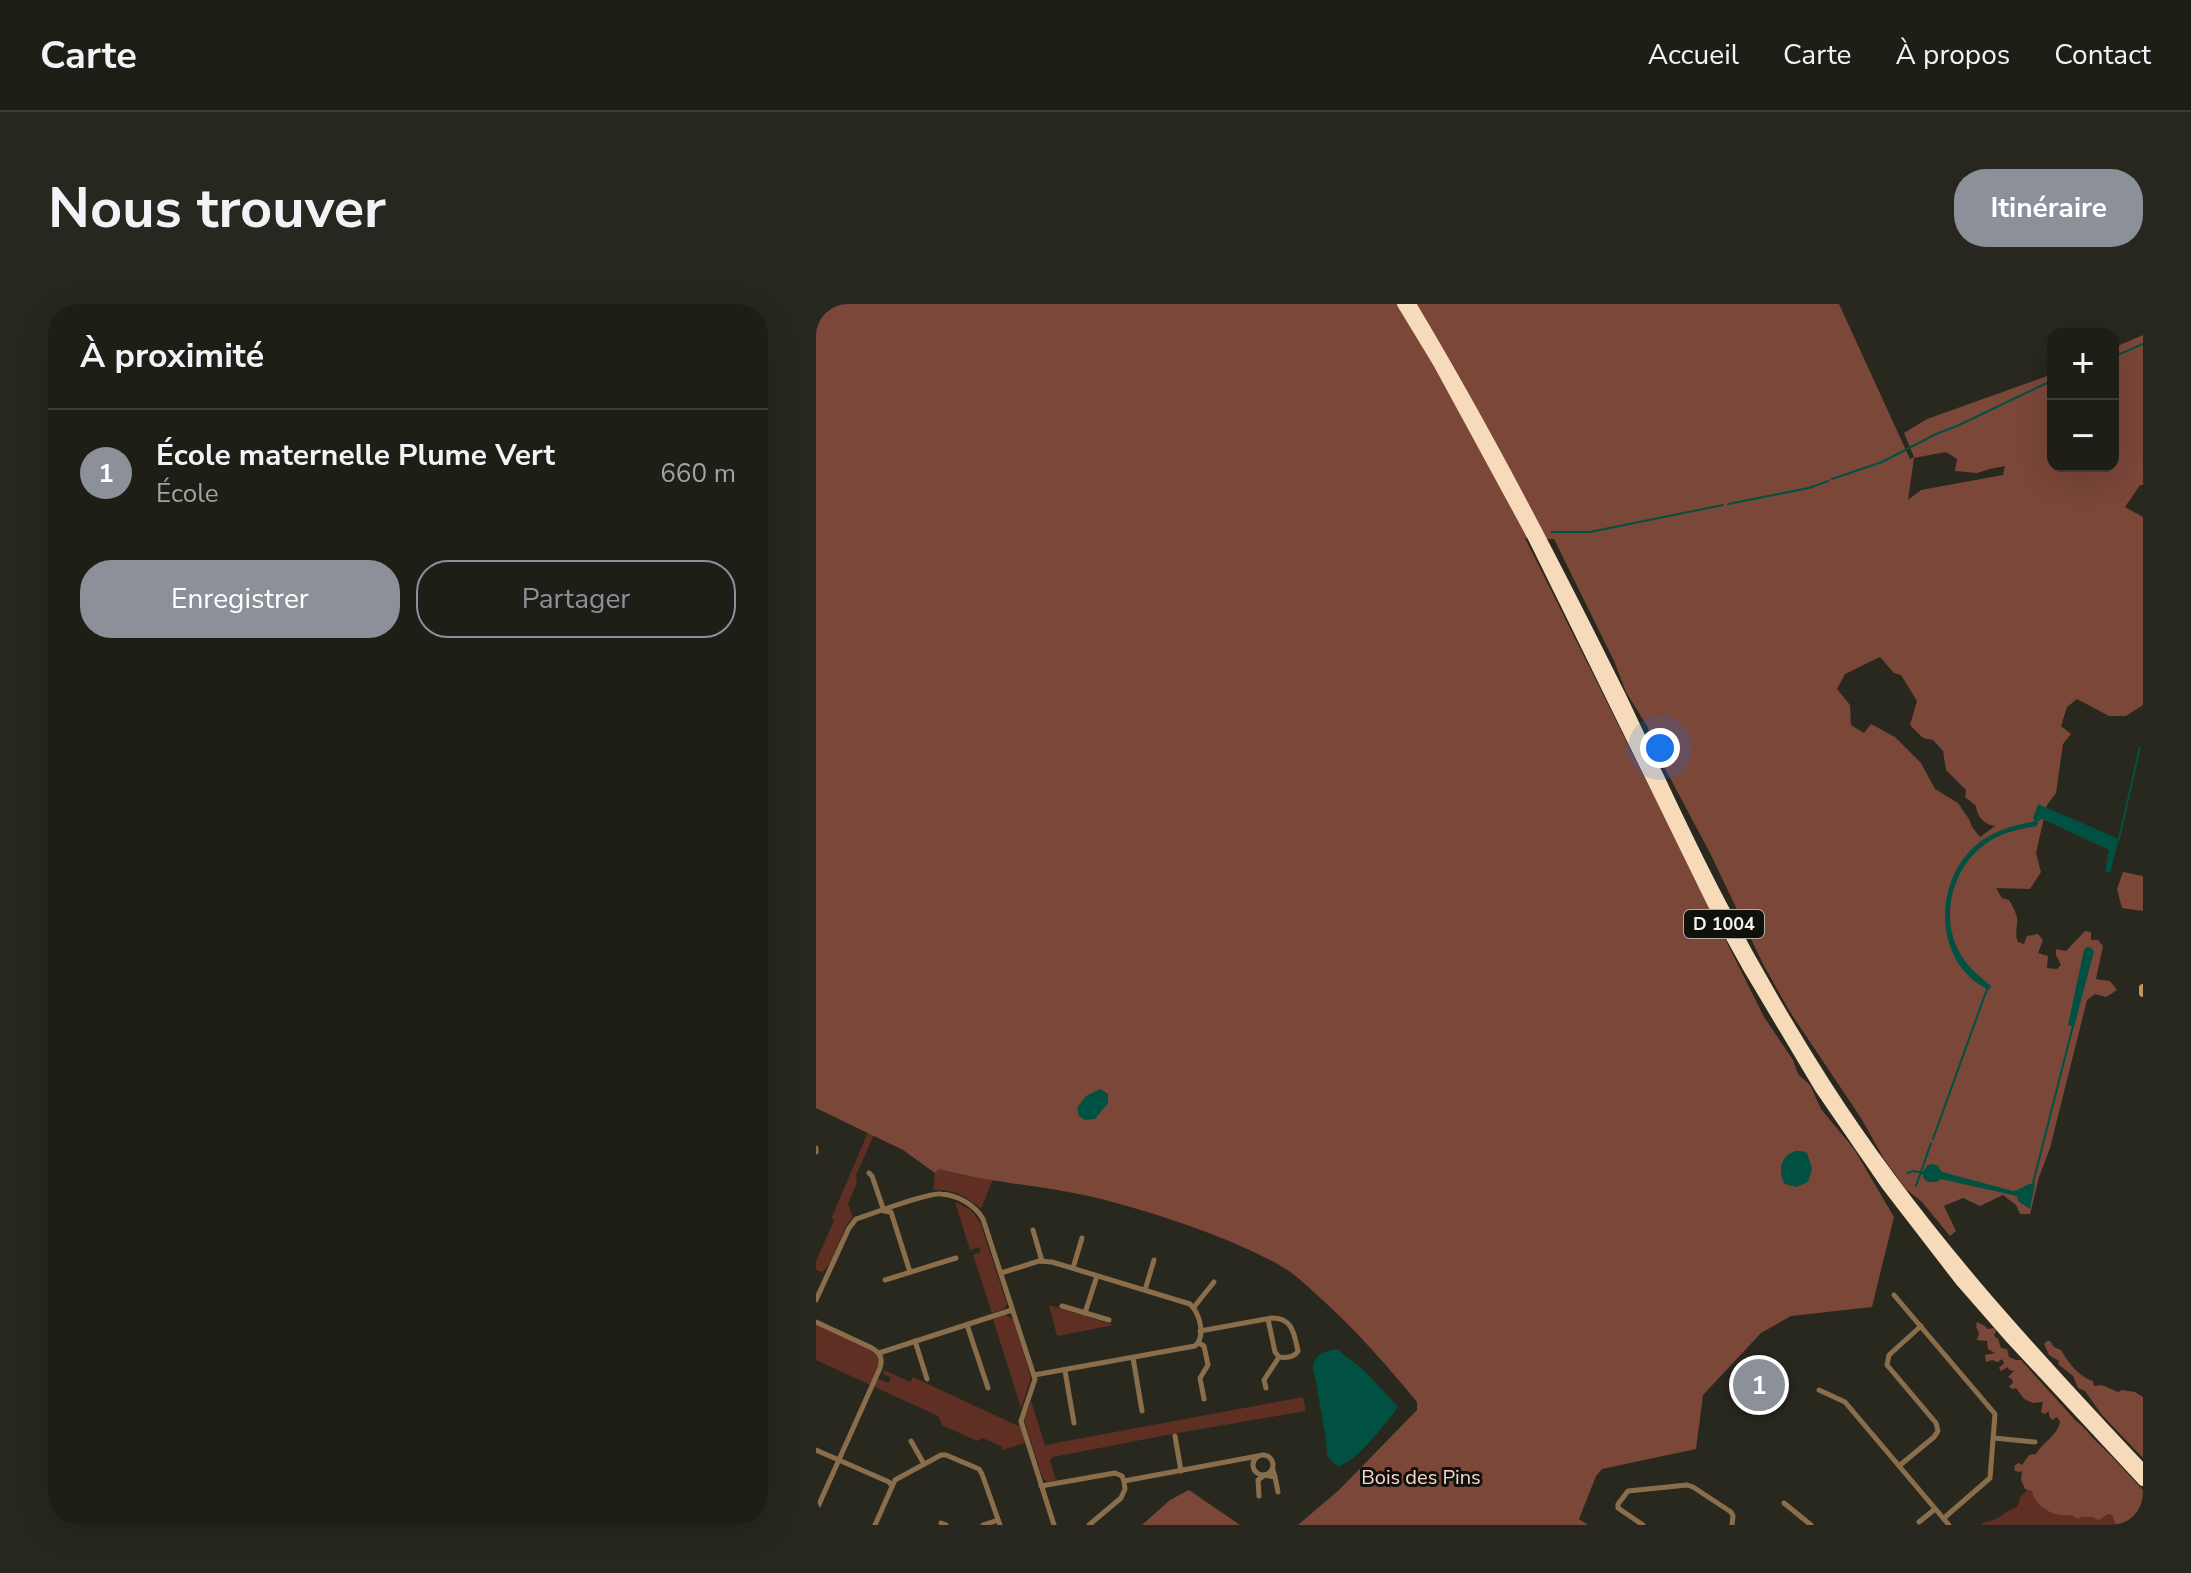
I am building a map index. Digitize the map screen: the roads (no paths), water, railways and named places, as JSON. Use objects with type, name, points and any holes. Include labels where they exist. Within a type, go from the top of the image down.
[{"type":"highway","name":"D 1004","points":[[1402,304],[1533,538],[1713,905],[1820,1089],[1886,1185],[1960,1281],[2143,1481]]},
{"type":"highway","name":"D 1004","points":[[1411,304],[1461,388],[1542,538],[1720,902],[1826,1084],[1892,1180],[1966,1276],[2015,1333],[2143,1469]]},
{"type":"street","points":[[869,1173],[884,1211]]},
{"type":"street","points":[[816,1300],[823,1276],[856,1219],[939,1193],[970,1204],[983,1219],[1034,1375],[1021,1421],[1054,1525]]},
{"type":"street","points":[[884,1211],[891,1212],[910,1272]]},
{"type":"street","points":[[1033,1230],[1042,1261]]},
{"type":"street","points":[[1073,1268],[1082,1238]]},
{"type":"street","points":[[885,1280],[956,1258]]},
{"type":"street","points":[[1145,1290],[1154,1260]]},
{"type":"street","points":[[1001,1273],[1042,1261],[1097,1275],[1194,1307],[1201,1336],[1195,1346],[1034,1375]]},
{"type":"street","points":[[1085,1313],[1097,1275]]},
{"type":"street","points":[[1194,1307],[1214,1282]]},
{"type":"street","points":[[1894,1295],[1992,1407],[1996,1417],[1989,1480],[1944,1518]]},
{"type":"street","points":[[1062,1306],[1109,1320]]},
{"type":"street","points":[[879,1353],[1012,1310]]},
{"type":"street","points":[[1200,1331],[1276,1317],[1284,1320],[1293,1330],[1298,1351],[1292,1357],[1279,1357]]},
{"type":"street","points":[[1268,1319],[1275,1352],[1279,1357]]},
{"type":"street","points":[[816,1322],[872,1348],[879,1353],[881,1361],[816,1511]]},
{"type":"street","points":[[967,1325],[988,1388]]},
{"type":"street","points":[[1899,1466],[1938,1431],[1936,1423],[1887,1365],[1889,1355],[1921,1326]]},
{"type":"street","points":[[915,1341],[927,1379]]},
{"type":"street","points":[[1199,1343],[1204,1346],[1208,1365],[1200,1378],[1204,1399]]},
{"type":"street","points":[[1266,1388],[1264,1380],[1279,1357]]},
{"type":"street","points":[[1133,1358],[1142,1411]]},
{"type":"street","points":[[1065,1371],[1074,1423]]},
{"type":"street","points":[[1819,1390],[1845,1402],[1949,1525]]},
{"type":"street","points":[[1175,1436],[1181,1471]]},
{"type":"street","points":[[1994,1438],[2035,1442]]},
{"type":"street","points":[[911,1441],[924,1464]]},
{"type":"street","points":[[816,1450],[889,1482],[892,1487]]},
{"type":"street","points":[[875,1525],[897,1479],[941,1455],[979,1469],[999,1523],[983,1525]]},
{"type":"street","points":[[1124,1481],[1265,1455],[1271,1458],[1278,1492]]},
{"type":"street","points":[[1258,1456],[1254,1469],[1259,1474],[1275,1477]]},
{"type":"street","points":[[1259,1496],[1257,1483],[1260,1477],[1273,1469]]},
{"type":"street","points":[[1041,1486],[1115,1473],[1122,1476],[1125,1489],[1121,1498],[1089,1525]]},
{"type":"street","points":[[1643,1525],[1618,1508],[1628,1491],[1687,1485],[1731,1512],[1732,1525]]},
{"type":"street","points":[[1784,1503],[1811,1525]]},
{"type":"street","points":[[1919,1522],[1935,1509]]},
{"type":"water","points":[[2038,804],[2119,839],[2110,873],[2105,871],[2109,850],[2042,819],[2037,826],[1995,838],[1969,860],[1954,890],[1950,923],[1961,955],[1991,986],[1989,990],[1971,978],[1958,963],[1950,946],[1946,926],[1949,886],[1957,868],[1976,845],[2000,831],[2035,821],[2033,818]]},
{"type":"water","points":[[2087,947],[2094,951],[2074,1027],[2068,1025]]},
{"type":"water","points":[[1100,1089],[1108,1094],[1108,1103],[1095,1119],[1085,1120],[1079,1116],[1077,1108],[1086,1096]]},
{"type":"water","points":[[1795,1151],[1807,1153],[1812,1169],[1808,1182],[1796,1187],[1785,1184],[1781,1169],[1786,1156]]},
{"type":"water","points":[[1933,1164],[1942,1172],[2013,1191],[2035,1183],[2030,1209],[2018,1201],[2017,1196],[1941,1179],[1928,1182],[1922,1173]]},
{"type":"water","points":[[1337,1349],[1366,1372],[1397,1406],[1363,1449],[1340,1466],[1335,1465],[1327,1455],[1313,1367],[1318,1356]]},
{"type":"waterway","points":[[2119,354],[2143,344]]},
{"type":"waterway","points":[[1832,479],[1882,462],[2047,383]]},
{"type":"waterway","points":[[1728,504],[1809,488],[1828,481]]},
{"type":"waterway","points":[[1552,532],[1590,532],[1723,505]]},
{"type":"waterway","points":[[2119,839],[2140,747]]},
{"type":"waterway","points":[[1933,1139],[1987,989]]},
{"type":"waterway","points":[[2033,1183],[2073,1026]]},
{"type":"waterway","points":[[1916,1186],[1931,1143]]},
{"type":"waterway","points":[[1907,1173],[1922,1173]]},
{"type":"place","name":"École maternelle Plume Vert","points":[[1759,1385]]},
{"type":"park label","name":"Bois des Pins","points":[[1421,1477]]}]
